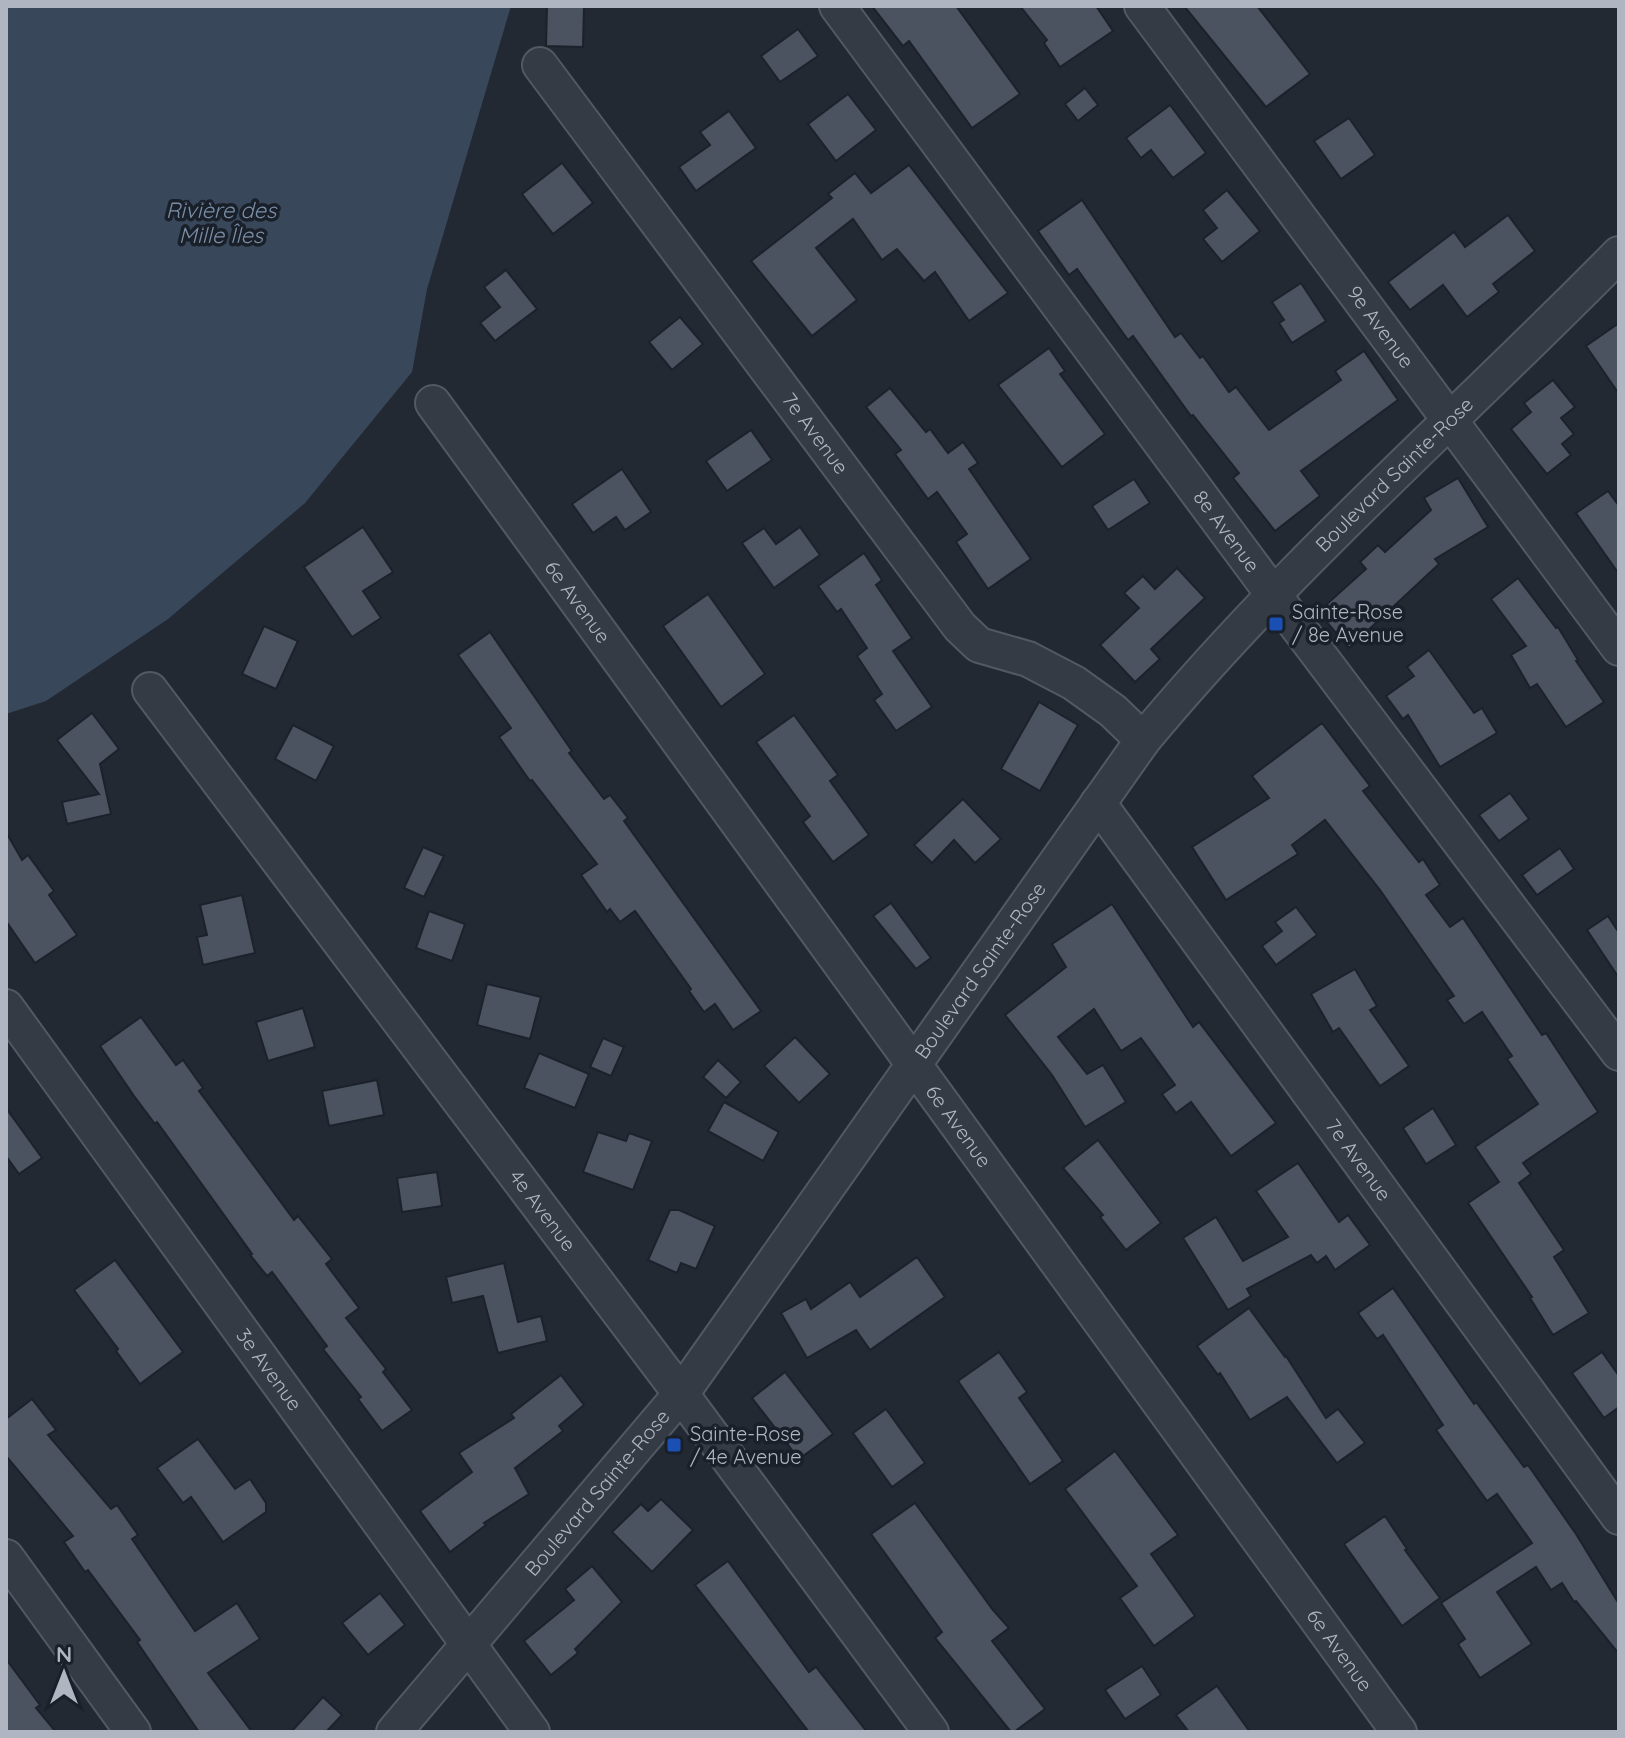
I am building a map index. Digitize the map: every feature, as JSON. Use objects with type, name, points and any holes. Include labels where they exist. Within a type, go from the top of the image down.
[{"type":"street","name":"8e Avenue","points":[[837,6],[1273,594],[1619,1053]]},
{"type":"street","name":"9e Avenue","points":[[1142,6],[1619,648]]},
{"type":"street","name":"7e Avenue","points":[[540,65],[960,627],[979,645],[1028,659],[1074,683],[1113,711],[1143,740]]},
{"type":"street","name":"Boulevard Sainte-Rose","points":[[394,1732],[681,1394],[1143,740],[1191,682],[1273,594],[1537,338],[1619,254]]},
{"type":"street","name":"6e Avenue","points":[[433,403],[1399,1732]]},
{"type":"street","name":"4e Avenue","points":[[150,690],[681,1394],[931,1732]]},
{"type":"street","name":"7e Avenue","points":[[1098,803],[1619,1517]]},
{"type":"street","name":"3e Avenue","points":[[6,1007],[532,1732]]},
{"type":"street","points":[[6,1557],[133,1732]]},
{"type":"water","name":"Rivière des Mille Îles","points":[[6,6],[511,6],[427,289],[412,372],[305,503],[168,619],[46,701],[6,714]]},
{"type":"building","points":[[547,6],[584,6],[583,47],[546,46]]},
{"type":"building","points":[[872,6],[956,6],[1020,94],[972,128],[909,41],[903,46]]},
{"type":"building","points":[[1020,6],[1096,6],[1113,31],[1060,67],[1044,43],[1047,40]]},
{"type":"building","points":[[1184,6],[1257,6],[1310,74],[1266,107]]},
{"type":"building","points":[[798,29],[818,56],[780,82],[761,56]]},
{"type":"building","points":[[1085,88],[1098,105],[1078,121],[1065,104]]},
{"type":"building","points":[[848,94],[876,130],[836,161],[808,124]]},
{"type":"building","points":[[1170,105],[1206,153],[1173,178],[1151,150],[1141,158],[1126,138]]},
{"type":"building","points":[[729,111],[756,148],[696,191],[679,167],[710,145],[700,132]]},
{"type":"building","points":[[1349,118],[1375,155],[1341,179],[1314,141]]},
{"type":"building","points":[[562,163],[593,203],[553,234],[522,194]]},
{"type":"building","points":[[909,165],[1008,293],[969,321],[935,272],[924,281],[897,249],[882,260],[853,219],[816,248],[857,300],[812,336],[751,261],[832,198],[828,194],[855,173],[871,193]]},
{"type":"building","points":[[1227,190],[1260,231],[1222,262],[1203,239],[1217,228],[1203,210]]},
{"type":"building","points":[[1082,200],[1175,337],[1181,333],[1200,358],[1203,356],[1229,392],[1236,387],[1269,430],[1341,380],[1335,371],[1364,351],[1398,400],[1301,471],[1320,496],[1275,531],[1233,478],[1239,473],[1191,416],[1133,336],[1128,340],[1077,269],[1069,275],[1038,231]]},
{"type":"building","points":[[1508,215],[1535,251],[1493,284],[1499,292],[1467,317],[1443,285],[1410,310],[1388,282],[1454,232],[1465,247]]},
{"type":"building","points":[[506,270],[537,309],[495,341],[480,323],[500,307],[484,287]]},
{"type":"building","points":[[1301,283],[1326,321],[1292,343],[1279,323],[1284,320],[1272,302]]},
{"type":"building","points":[[680,317],[703,344],[672,370],[649,342]]},
{"type":"building","points":[[1619,323],[1619,394],[1586,346]]},
{"type":"building","points":[[1049,348],[1065,371],[1060,374],[1105,434],[1062,467],[998,385]]},
{"type":"building","points":[[1553,380],[1575,407],[1561,418],[1574,434],[1562,444],[1571,455],[1547,474],[1511,429],[1531,412],[1524,403]]},
{"type":"building","points":[[890,388],[926,432],[930,429],[948,453],[963,442],[978,463],[969,469],[1031,559],[988,589],[956,542],[967,534],[937,492],[928,499],[895,454],[901,450],[866,407]]},
{"type":"building","points":[[751,430],[772,460],[727,491],[706,461]]},
{"type":"building","points":[[622,469],[651,512],[625,530],[616,517],[593,533],[572,504]]},
{"type":"building","points":[[1458,478],[1488,527],[1435,559],[1439,564],[1349,648],[1318,612],[1366,569],[1360,562],[1378,545],[1385,552],[1431,510],[1424,498]]},
{"type":"building","points":[[1134,479],[1150,503],[1108,530],[1092,506]]},
{"type":"building","points":[[1608,491],[1619,506],[1619,574],[1576,513]]},
{"type":"building","points":[[363,527],[393,572],[363,591],[381,618],[352,637],[304,567]]},
{"type":"building","points":[[800,527],[820,555],[774,588],[742,543],[764,528],[776,544]]},
{"type":"building","points":[[864,553],[882,580],[876,585],[912,638],[893,651],[932,707],[896,731],[874,700],[882,694],[857,656],[867,648],[841,609],[837,612],[818,586]]},
{"type":"building","points":[[1177,568],[1205,598],[1151,649],[1160,659],[1135,682],[1100,645],[1139,608],[1124,593],[1143,576],[1155,589]]},
{"type":"building","points":[[1518,578],[1558,627],[1576,661],[1604,702],[1566,727],[1537,684],[1530,688],[1511,655],[1526,646],[1491,599]]},
{"type":"building","points":[[708,594],[765,674],[721,707],[663,626]]},
{"type":"building","points":[[264,626],[298,641],[276,689],[242,674]]},
{"type":"building","points":[[490,632],[572,751],[569,753],[604,799],[610,795],[628,818],[624,821],[761,1011],[733,1030],[715,1004],[704,1012],[635,911],[620,922],[610,909],[607,912],[581,875],[597,864],[499,737],[511,728],[458,655]]},
{"type":"building","points":[[1429,650],[1474,713],[1482,708],[1497,733],[1440,767],[1408,715],[1403,719],[1386,696],[1414,676],[1407,667]]},
{"type":"building","points":[[1039,702],[1078,725],[1040,791],[1001,769]]},
{"type":"building","points":[[92,713],[119,749],[100,764],[111,814],[67,824],[62,802],[99,794],[57,740]]},
{"type":"building","points":[[794,715],[838,775],[830,781],[869,835],[833,862],[803,822],[810,816],[756,742]]},
{"type":"building","points":[[1322,723],[1370,786],[1363,791],[1419,862],[1423,859],[1440,885],[1426,895],[1450,927],[1463,918],[1542,1035],[1546,1033],[1598,1112],[1523,1163],[1531,1174],[1519,1183],[1564,1250],[1554,1257],[1589,1313],[1553,1335],[1532,1297],[1468,1203],[1499,1182],[1475,1147],[1538,1104],[1507,1059],[1512,1056],[1482,1012],[1464,1024],[1447,1000],[1454,996],[1380,890],[1325,820],[1292,845],[1298,854],[1226,900],[1192,847],[1269,798],[1252,776]]},
{"type":"building","points":[[293,725],[334,746],[316,781],[275,759]]},
{"type":"building","points":[[1510,793],[1529,819],[1499,841],[1479,815]]},
{"type":"building","points":[[963,799],[1001,839],[975,863],[954,840],[932,863],[914,845]]},
{"type":"building","points":[[6,832],[22,860],[28,855],[54,891],[49,895],[77,935],[35,963],[6,921]]},
{"type":"building","points":[[423,847],[444,856],[424,897],[404,888]]},
{"type":"building","points":[[1560,848],[1574,869],[1537,895],[1522,875]]},
{"type":"building","points":[[242,895],[255,953],[203,965],[197,937],[207,935],[200,905]]},
{"type":"building","points":[[891,903],[931,958],[916,969],[873,916]]},
{"type":"building","points":[[1112,904],[1193,1027],[1199,1022],[1276,1123],[1231,1156],[1191,1102],[1176,1113],[1162,1094],[1175,1085],[1141,1038],[1121,1051],[1094,1009],[1058,1037],[1087,1074],[1103,1065],[1126,1102],[1085,1127],[1052,1075],[1005,1015],[1066,967],[1052,944]]},
{"type":"building","points":[[1296,907],[1317,935],[1276,965],[1262,946],[1282,931],[1275,922]]},
{"type":"building","points":[[429,911],[465,924],[452,961],[416,948]]},
{"type":"building","points":[[1608,916],[1619,933],[1619,978],[1587,930]]},
{"type":"building","points":[[1355,969],[1377,1006],[1370,1010],[1409,1066],[1380,1086],[1339,1028],[1333,1032],[1311,994]]},
{"type":"building","points":[[487,984],[541,997],[530,1039],[477,1025]]},
{"type":"building","points":[[303,1008],[315,1047],[268,1061],[256,1022]]},
{"type":"building","points":[[141,1017],[176,1065],[183,1060],[203,1088],[199,1091],[294,1220],[298,1216],[332,1259],[326,1264],[359,1308],[346,1318],[386,1369],[383,1372],[412,1410],[382,1431],[358,1399],[361,1397],[323,1349],[327,1346],[272,1272],[267,1276],[250,1255],[100,1046]]},
{"type":"building","points":[[795,1037],[830,1074],[799,1103],[764,1066]]},
{"type":"building","points":[[603,1038],[624,1047],[611,1076],[590,1067]]},
{"type":"building","points":[[539,1053],[589,1074],[575,1108],[524,1088]]},
{"type":"building","points":[[718,1060],[741,1082],[726,1098],[703,1077]]},
{"type":"building","points":[[377,1080],[384,1115],[329,1126],[322,1091]]},
{"type":"building","points":[[724,1102],[779,1132],[763,1161],[708,1131]]},
{"type":"building","points":[[6,1108],[42,1158],[19,1174],[6,1156]]},
{"type":"building","points":[[1433,1108],[1456,1145],[1426,1164],[1403,1128]]},
{"type":"building","points":[[598,1132],[626,1141],[629,1133],[652,1141],[633,1190],[583,1172]]},
{"type":"building","points":[[1098,1140],[1161,1223],[1126,1250],[1100,1217],[1103,1215],[1063,1168]]},
{"type":"building","points":[[1298,1163],[1339,1222],[1348,1215],[1370,1245],[1335,1270],[1326,1256],[1317,1263],[1311,1255],[1247,1289],[1251,1296],[1228,1310],[1183,1238],[1216,1217],[1243,1261],[1288,1237],[1256,1191]]},
{"type":"building","points":[[437,1172],[442,1206],[402,1212],[397,1178]]},
{"type":"building","points":[[670,1210],[679,1210],[715,1226],[696,1269],[681,1263],[677,1273],[648,1260]]},
{"type":"building","points":[[917,1257],[945,1297],[870,1350],[856,1330],[807,1358],[781,1313],[806,1299],[811,1309],[850,1282],[860,1297]]},
{"type":"building","points":[[115,1260],[183,1352],[140,1384],[74,1290]]},
{"type":"building","points":[[504,1263],[518,1322],[541,1316],[547,1341],[498,1353],[483,1296],[452,1303],[446,1277]]},
{"type":"building","points":[[1393,1288],[1474,1404],[1476,1402],[1524,1467],[1528,1465],[1576,1534],[1619,1604],[1619,1654],[1574,1602],[1562,1583],[1551,1590],[1536,1567],[1497,1592],[1532,1644],[1480,1678],[1458,1644],[1465,1639],[1441,1603],[1532,1543],[1497,1494],[1487,1501],[1436,1430],[1443,1425],[1383,1335],[1377,1339],[1358,1313]]},
{"type":"building","points":[[1249,1308],[1286,1356],[1326,1418],[1338,1409],[1365,1443],[1337,1463],[1287,1397],[1250,1420],[1220,1373],[1218,1375],[1197,1346]]},
{"type":"building","points":[[999,1352],[1027,1392],[1019,1398],[1063,1461],[1030,1484],[958,1381]]},
{"type":"building","points":[[1602,1352],[1619,1376],[1619,1407],[1604,1418],[1572,1373]]},
{"type":"building","points":[[785,1372],[833,1434],[799,1459],[752,1398]]},
{"type":"building","points":[[561,1375],[584,1405],[559,1426],[563,1431],[515,1468],[529,1494],[484,1523],[486,1525],[450,1552],[420,1511],[472,1472],[459,1453],[514,1418],[511,1414]]},
{"type":"building","points":[[32,1399],[56,1430],[48,1435],[111,1509],[117,1505],[138,1535],[132,1539],[195,1631],[237,1603],[260,1639],[208,1673],[252,1732],[199,1732],[137,1642],[140,1640],[64,1542],[73,1536],[6,1456],[6,1419]]},
{"type":"building","points":[[886,1409],[925,1463],[892,1487],[853,1433]]},
{"type":"building","points":[[198,1439],[235,1489],[250,1479],[266,1503],[266,1512],[223,1542],[191,1497],[183,1503],[157,1468]]},
{"type":"building","points":[[1115,1451],[1178,1535],[1151,1554],[1195,1616],[1154,1646],[1120,1598],[1137,1586],[1065,1489]]},
{"type":"building","points":[[661,1499],[693,1530],[652,1572],[612,1532],[641,1504],[648,1511]]},
{"type":"building","points":[[915,1503],[1009,1628],[992,1641],[1045,1709],[1014,1732],[935,1638],[942,1632],[871,1534]]},
{"type":"building","points":[[1385,1516],[1440,1598],[1402,1626],[1344,1544]]},
{"type":"building","points":[[728,1561],[809,1672],[816,1667],[867,1732],[809,1732],[695,1585]]},
{"type":"building","points":[[592,1566],[622,1602],[575,1649],[578,1653],[551,1675],[524,1641],[574,1600],[565,1589]]},
{"type":"building","points":[[380,1593],[405,1625],[368,1655],[342,1623]]},
{"type":"building","points":[[6,1659],[40,1705],[36,1708],[56,1732],[6,1732]]},
{"type":"building","points":[[1142,1666],[1161,1695],[1125,1719],[1105,1690]]},
{"type":"building","points":[[1217,1686],[1250,1732],[1189,1732],[1176,1715]]},
{"type":"building","points":[[323,1697],[342,1715],[326,1732],[291,1732]]},
{"type":"place","name":"Sainte-Rose / 8e Avenue","points":[[1276,624]]},
{"type":"place","name":"Sainte-Rose / 4e Avenue","points":[[674,1445]]}]
